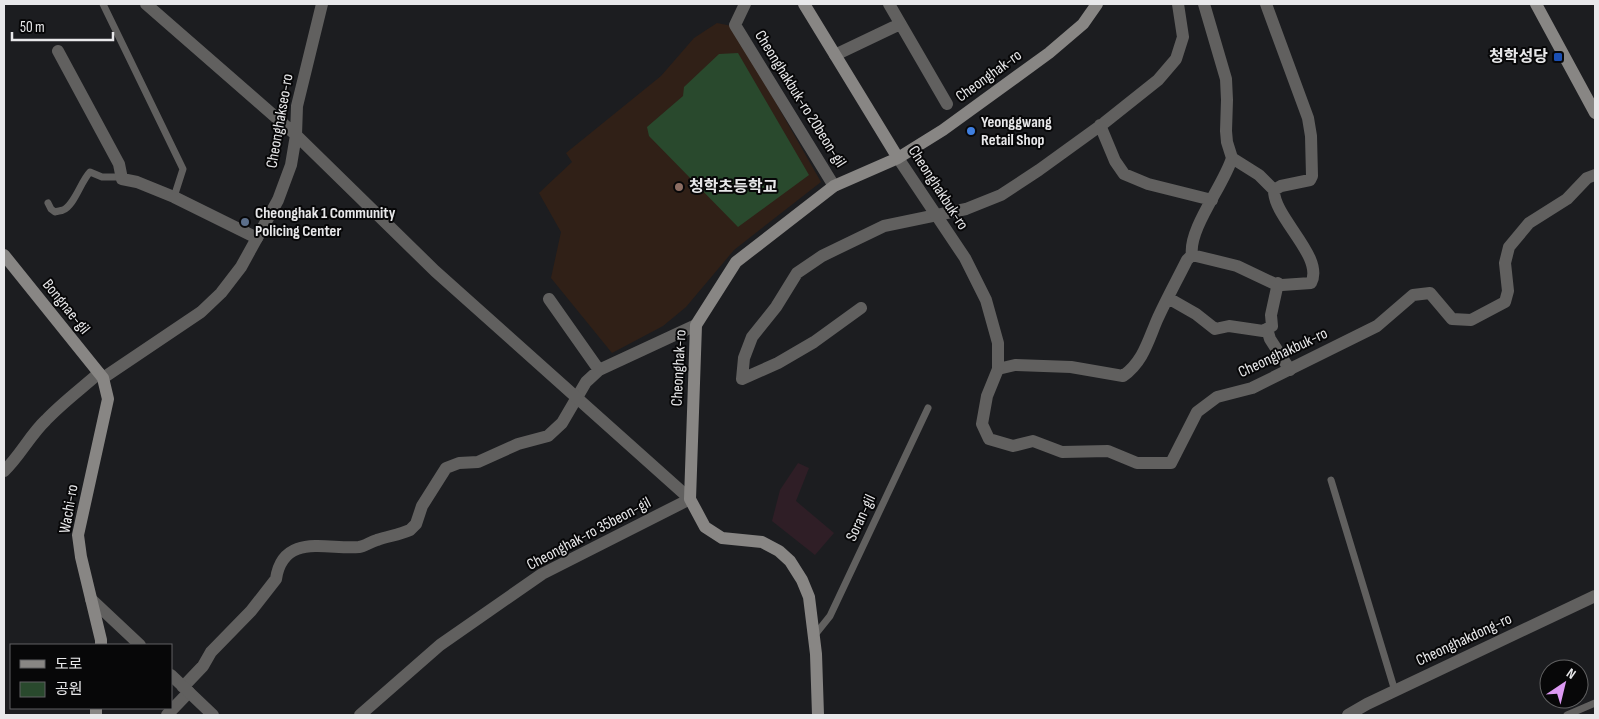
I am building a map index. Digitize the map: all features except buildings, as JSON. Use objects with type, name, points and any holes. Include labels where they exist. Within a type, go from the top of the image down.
[{"type":"main road","name":"Cheonghakbuk-ro","points":[[804,4],[898,158]]},
{"type":"main road","points":[[1536,4],[1595,113]]},
{"type":"main road","name":"Cheonghak-ro","points":[[690,499],[696,325],[736,262],[834,186],[898,158],[943,130],[1049,53],[1083,24],[1091,7]]},
{"type":"main road","name":"Bongnae-gil","points":[[4,255],[101,376]]},
{"type":"main road","name":"Wachi-ro","points":[[101,376],[108,399],[78,535],[101,644]]},
{"type":"main road","points":[[690,499],[705,526],[722,538],[762,542],[779,551],[790,561],[802,580],[809,597],[814,637],[818,715]]},
{"type":"street","points":[[146,4],[296,136],[435,271],[690,499]]},
{"type":"street","name":"Cheonghakseo-ro","points":[[4,471],[45,420],[101,376],[202,312],[221,293],[240,267],[278,200],[291,165],[296,136],[297,106],[322,4]]},
{"type":"street","name":"Cheonghakbuk-ro 20beon-gil","points":[[745,4],[735,25],[834,186]]},
{"type":"street","points":[[889,4],[947,104]]},
{"type":"street","points":[[861,308],[807,346],[778,363],[742,379],[744,358],[752,336],[776,307],[797,273],[822,256],[884,226],[966,209],[1001,195],[1040,170],[1158,80],[1176,59],[1183,37],[1178,4]]},
{"type":"street","points":[[1192,255],[1237,266],[1278,284],[1311,283],[1314,276],[1311,261],[1282,212],[1274,190],[1259,176],[1232,158],[1226,131],[1226,79],[1204,4]]},
{"type":"street","points":[[1266,4],[1308,118],[1312,136],[1312,176],[1310,180],[1281,186],[1274,190]]},
{"type":"street","points":[[835,55],[900,24]]},
{"type":"street","points":[[58,51],[119,164],[122,179],[134,181],[174,197],[257,238]]},
{"type":"street","points":[[1100,125],[1115,161],[1124,174],[1156,186],[1212,200]]},
{"type":"street","name":"Cheonghakbuk-ro","points":[[898,158],[965,258],[986,300],[998,343],[998,369],[987,396],[982,424],[989,439],[1013,446],[1033,441],[1062,452],[1108,451],[1137,463],[1171,463],[1197,412],[1217,397],[1252,388],[1377,326],[1413,295],[1430,293],[1452,319],[1471,320],[1505,302],[1508,291],[1505,263],[1509,247],[1529,223],[1567,199],[1587,178],[1595,175]]},
{"type":"street","points":[[1192,255],[1191,249],[1197,230],[1232,158]]},
{"type":"street","points":[[998,369],[1015,365],[1072,367],[1123,376],[1135,367],[1142,355],[1187,260],[1192,255]]},
{"type":"street","points":[[1168,298],[1196,314],[1215,329],[1229,326],[1263,331],[1272,326],[1271,315],[1278,284]]},
{"type":"street","points":[[549,299],[598,370]]},
{"type":"street","points":[[172,708],[211,652],[250,611],[276,578],[283,560],[296,548],[308,545],[360,546],[410,530],[416,524],[422,506],[446,468],[459,463],[478,462],[518,444],[548,436],[562,423],[578,399],[586,382],[598,370],[696,325]]},
{"type":"street","points":[[1267,329],[1270,339],[1290,370]]},
{"type":"street","name":"Cheonghak-ro 35beon-gil","points":[[360,715],[440,645],[542,574],[690,499]]},
{"type":"street","name":"Cheonghakdong-ro","points":[[1348,715],[1367,704],[1595,596]]},
{"type":"street","points":[[91,599],[139,644]]},
{"type":"street","points":[[172,676],[213,715]]},
{"type":"lane","points":[[103,4],[183,169],[174,197]]},
{"type":"lane","points":[[48,203],[55,212],[66,209],[76,195],[84,178],[90,172],[102,178],[121,177]]},
{"type":"lane","name":"Soran-gil","points":[[814,637],[830,616],[928,408]]},
{"type":"lane","points":[[1331,480],[1395,691]]},
{"type":"lane","points":[[1567,715],[1595,703]]},
{"type":"shaded area","name":"청학초등학교","points":[[717,23],[732,26],[821,182],[734,250],[686,307],[663,326],[612,353],[551,278],[561,232],[539,193],[572,162],[566,153],[661,76],[694,38]]},
{"type":"shaded area","points":[[798,463],[809,468],[796,501],[834,533],[815,555],[772,521],[780,490]]},
{"type":"green space","points":[[738,53],[809,175],[738,227],[649,136],[647,127],[683,96],[684,87],[719,54]]},
{"type":"place","name":"청학성당","points":[[1558,57]]},
{"type":"place","name":"Yeonggwang Retail Shop","points":[[971,131]]},
{"type":"place","name":"청학초등학교","points":[[679,187]]},
{"type":"place","name":"Cheonghak 1 Community Policing Center","points":[[245,222]]}]
